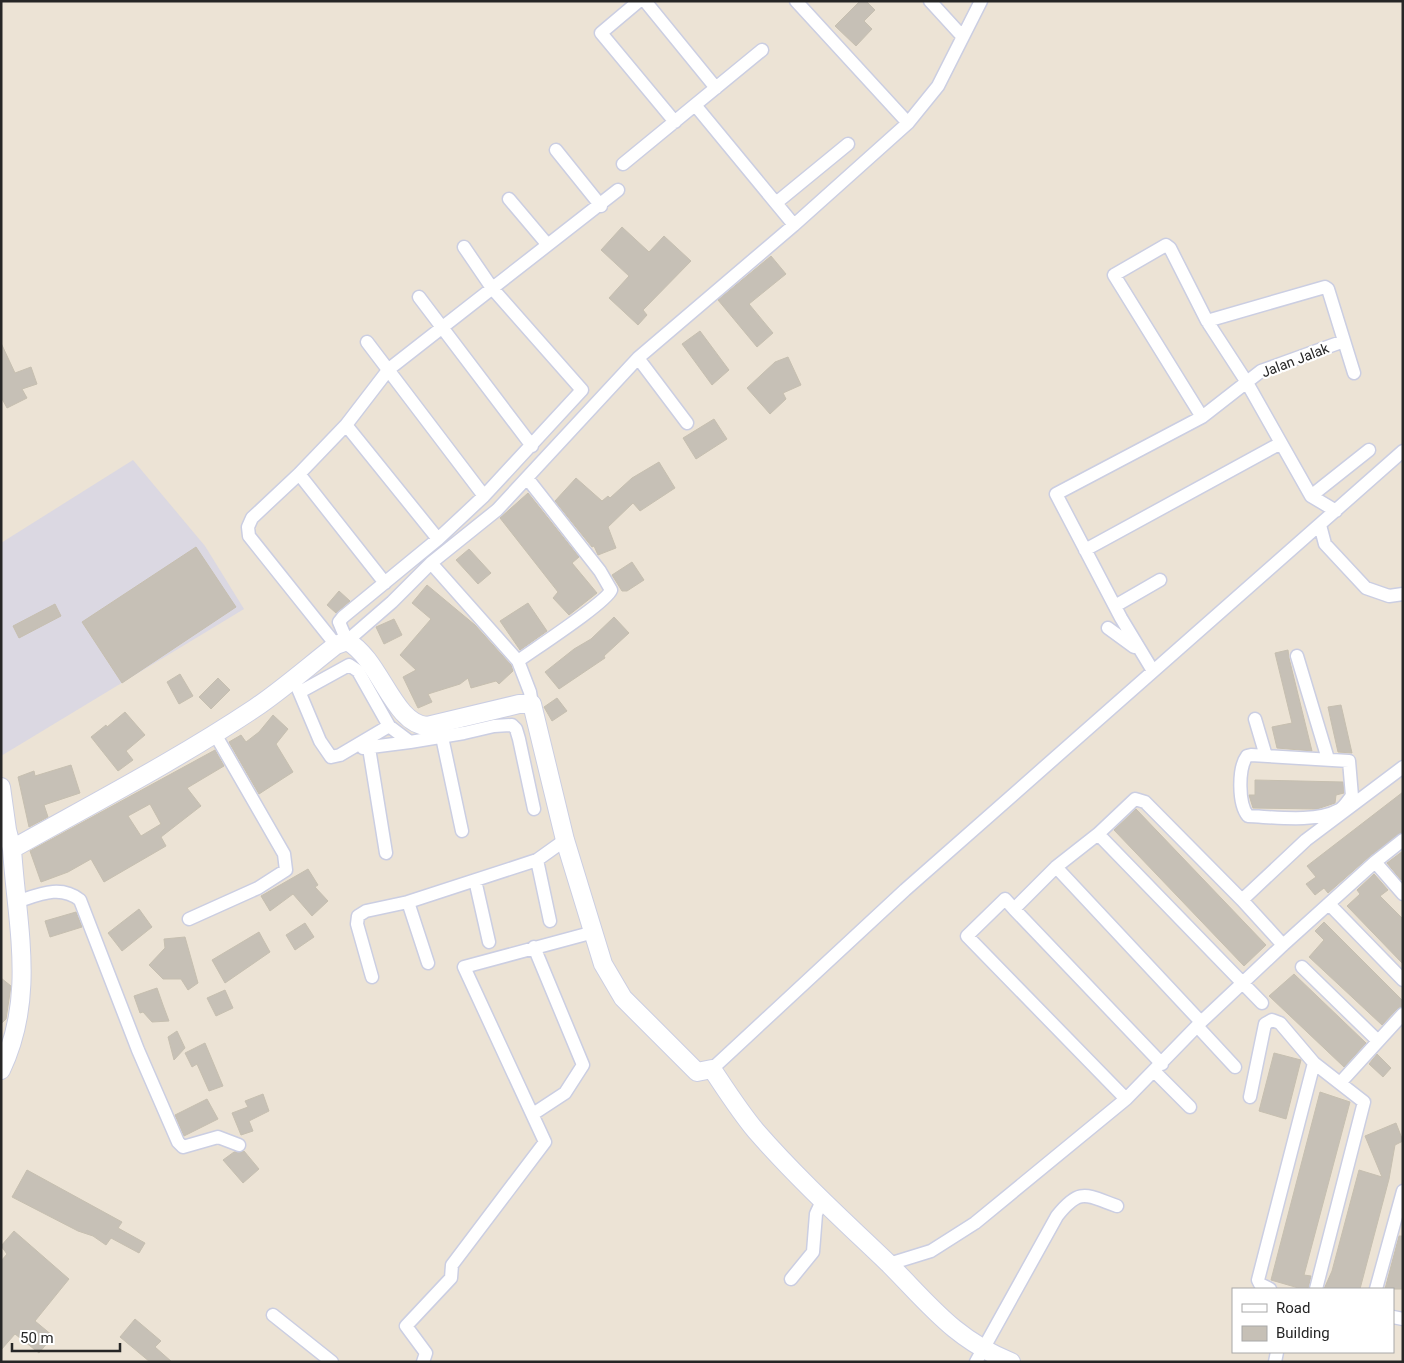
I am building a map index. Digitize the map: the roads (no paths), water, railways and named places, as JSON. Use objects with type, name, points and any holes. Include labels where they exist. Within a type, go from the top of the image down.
[{"type":"street","points":[[640,1],[601,33],[675,122]]},
{"type":"street","points":[[645,1],[716,88]]},
{"type":"street","points":[[796,1],[908,123]]},
{"type":"street","points":[[930,1],[962,36]]},
{"type":"street","points":[[297,685],[342,643],[392,602],[432,563],[497,510],[638,358],[794,225],[908,123],[938,86],[981,1]]},
{"type":"street","points":[[623,164],[762,50]]},
{"type":"street","points":[[695,105],[794,225]]},
{"type":"street","points":[[776,203],[848,144]]},
{"type":"street","points":[[556,150],[601,206]]},
{"type":"street","points":[[532,704],[519,704],[435,724],[418,726],[406,717],[368,659],[356,646],[342,643],[252,541],[248,531],[252,518],[299,474],[346,425],[389,369],[547,244],[601,206],[618,190]]},
{"type":"street","points":[[509,200],[547,244]]},
{"type":"street","points":[[1202,417],[1114,275],[1166,245],[1170,248],[1207,321],[1246,381],[1311,496],[1336,511]]},
{"type":"street","points":[[342,643],[339,622],[353,607],[438,539],[484,496],[582,390],[492,288],[464,247]]},
{"type":"street","points":[[1207,321],[1325,287],[1328,289],[1354,373]]},
{"type":"street","points":[[419,297],[532,446]]},
{"type":"street","name":"Jalan Jalak","points":[[1085,550],[1057,497],[1058,491],[1202,417],[1246,381],[1271,366],[1344,341]]},
{"type":"street","points":[[367,342],[484,496]]},
{"type":"street","points":[[638,358],[687,423]]},
{"type":"street","points":[[346,425],[438,539]]},
{"type":"street","points":[[1153,671],[1138,650],[1085,550],[1281,443]]},
{"type":"street","points":[[1311,496],[1369,450]]},
{"type":"street","points":[[705,1071],[904,890],[1403,451]]},
{"type":"street","points":[[299,474],[385,582]]},
{"type":"street","points":[[518,661],[593,608],[610,594],[611,590],[600,571],[528,478]]},
{"type":"street","points":[[1320,525],[1324,544],[1366,588],[1390,596],[1403,594]]},
{"type":"street","points":[[432,563],[518,661],[530,692],[565,840],[602,964],[612,982],[640,1016],[681,1057],[705,1071],[755,1130],[822,1201],[889,1264],[979,1355],[1011,1362]]},
{"type":"street","points":[[1115,606],[1160,580]]},
{"type":"street","points":[[1108,628],[1138,650]]},
{"type":"street","points":[[1297,656],[1328,758]]},
{"type":"street","points":[[12,849],[140,780],[257,707],[297,685],[349,665],[358,671],[388,726],[410,742]]},
{"type":"street","points":[[297,685],[329,756],[335,757],[353,748],[388,726]]},
{"type":"street","points":[[1255,719],[1266,756]]},
{"type":"street","points":[[353,748],[369,748],[442,738],[494,726],[512,725],[516,729],[534,809]]},
{"type":"street","points":[[189,918],[258,888],[286,870],[284,854],[215,734]]},
{"type":"street","points":[[442,738],[462,831]]},
{"type":"street","points":[[369,748],[386,853]]},
{"type":"street","points":[[1246,756],[1328,758],[1349,761],[1354,798],[1342,809],[1330,814],[1293,818],[1248,816],[1244,811],[1240,789],[1242,763],[1246,756]]},
{"type":"street","points":[[1242,900],[1354,798],[1403,767]]},
{"type":"street","points":[[1,787],[4,832],[12,849],[23,988],[16,1033],[1,1070]]},
{"type":"street","points":[[1014,909],[1056,867],[1098,834],[1135,800],[1140,799],[1242,900],[1283,945]]},
{"type":"street","points":[[1098,834],[1262,1003]]},
{"type":"street","points":[[372,977],[357,924],[358,916],[366,911],[408,902],[537,860],[565,840]]},
{"type":"street","points":[[889,1264],[931,1251],[967,1230],[1126,1099],[1199,1024],[1283,945],[1375,862],[1403,840]]},
{"type":"street","points":[[537,860],[550,921]]},
{"type":"street","points":[[1375,862],[1403,894]]},
{"type":"street","points":[[1056,867],[1236,1067]]},
{"type":"street","points":[[474,880],[489,942]]},
{"type":"street","points":[[16,902],[52,890],[72,893],[80,900],[134,1040],[178,1142],[183,1147],[218,1137],[239,1145]]},
{"type":"street","points":[[1126,1099],[967,936],[1005,899],[1158,1067],[1190,1107]]},
{"type":"street","points":[[408,902],[428,962]]},
{"type":"street","points":[[1329,904],[1403,980]]},
{"type":"street","points":[[423,1362],[426,1353],[406,1326],[451,1278],[452,1265],[546,1142],[464,968],[534,947],[594,932]]},
{"type":"street","points":[[532,1114],[565,1093],[583,1065],[534,947]]},
{"type":"street","points":[[1302,967],[1378,1041]]},
{"type":"street","points":[[1340,1083],[1403,1014]]},
{"type":"street","points":[[1250,1097],[1265,1024],[1272,1020],[1280,1023],[1314,1063],[1364,1102],[1316,1288]]},
{"type":"street","points":[[1268,1288],[1260,1284],[1258,1280],[1314,1063]]},
{"type":"street","points":[[1376,1288],[1403,1191]]},
{"type":"street","points":[[979,1355],[1057,1216],[1066,1204],[1074,1196],[1084,1195],[1117,1206]]},
{"type":"street","points":[[791,1279],[813,1252],[816,1214],[822,1201]]},
{"type":"street","points":[[273,1315],[332,1362]]}]
